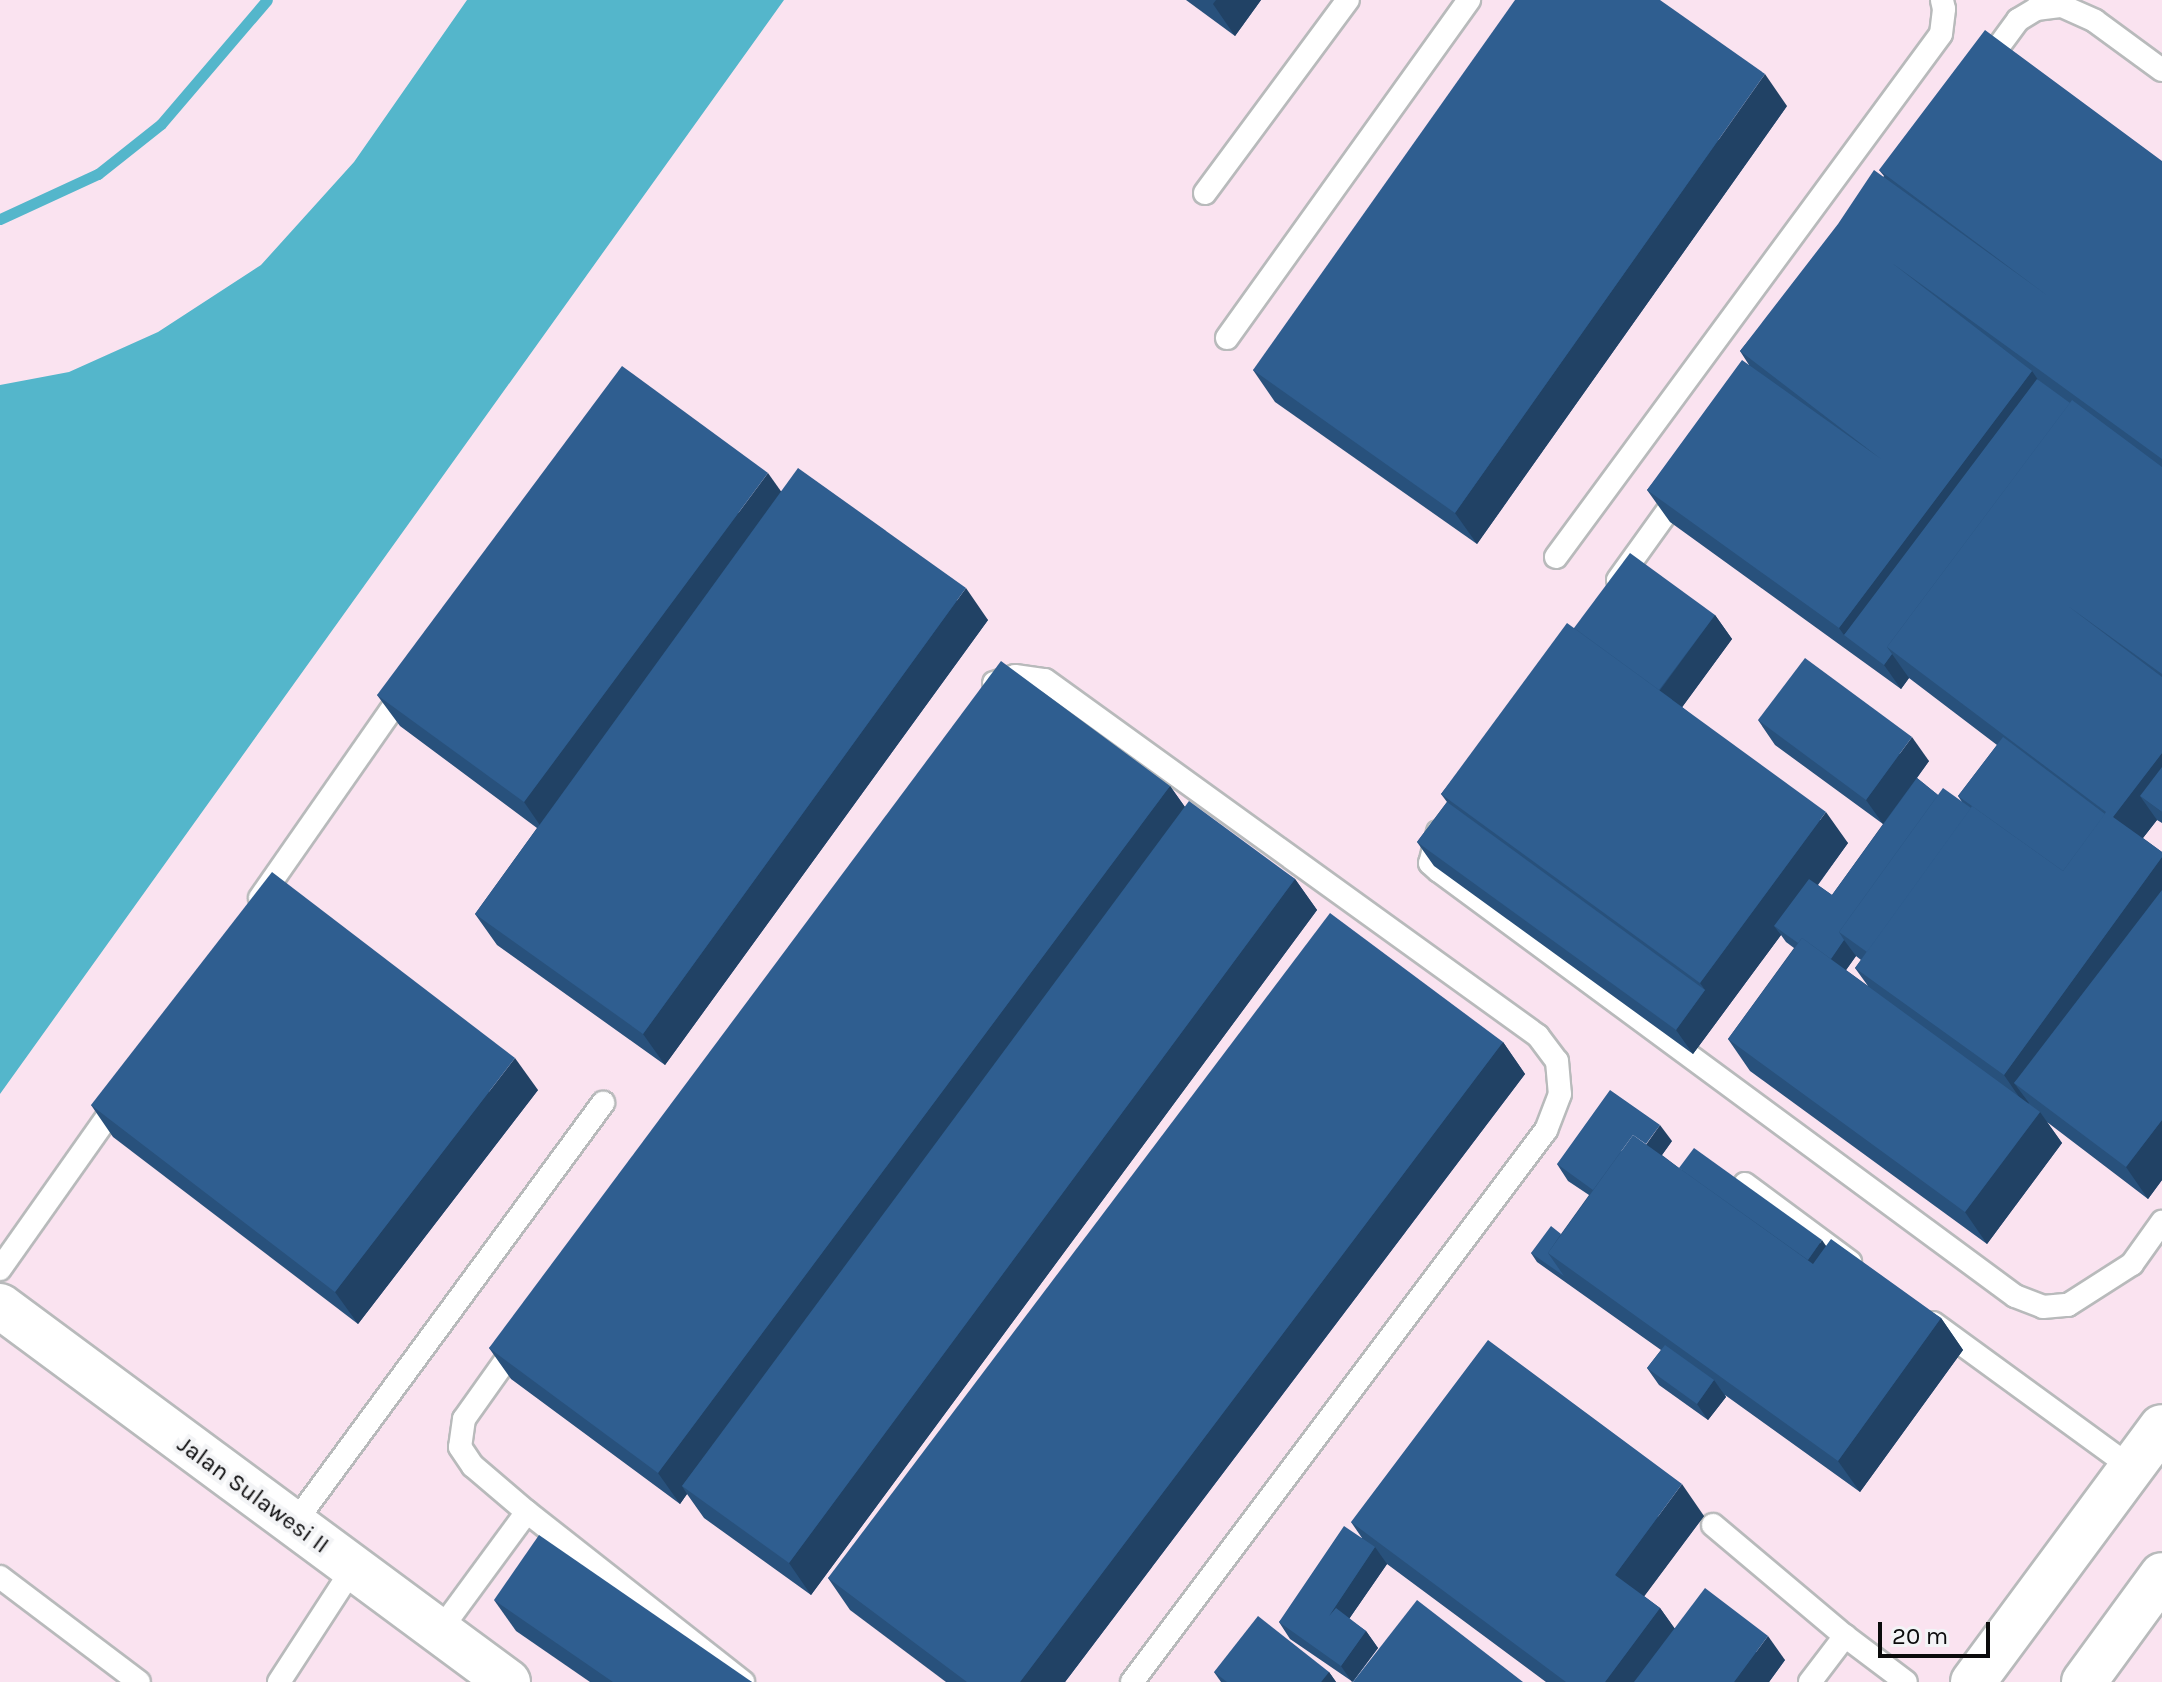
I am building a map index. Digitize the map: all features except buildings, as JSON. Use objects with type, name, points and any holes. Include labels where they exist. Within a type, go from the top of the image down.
[{"type":"street","name":"Jalan Sulawesi II","points":[[0,1306],[508,1682]]},
{"type":"street","points":[[1973,1682],[2162,1427]]},
{"type":"street","points":[[2084,1682],[2162,1575]]},
{"type":"lane","points":[[1205,193],[1348,0]]},
{"type":"lane","points":[[1227,338],[1469,0]]},
{"type":"lane","points":[[1556,557],[1941,34],[1942,0]]},
{"type":"lane","points":[[1972,85],[2018,20],[2036,9],[2062,6],[2095,21],[2162,70]]},
{"type":"lane","points":[[1601,604],[1694,474]]},
{"type":"lane","points":[[247,916],[421,668]]},
{"type":"lane","points":[[981,694],[988,686],[1015,676],[1045,680],[1538,1036],[1557,1061],[1560,1094],[1546,1130],[1132,1682]]},
{"type":"lane","points":[[1453,811],[1434,837],[1430,863],[1439,871],[2015,1296],[2043,1307],[2068,1305],[2132,1264],[2162,1222]]},
{"type":"lane","points":[[0,1269],[129,1086]]},
{"type":"lane","points":[[293,1525],[603,1103]]},
{"type":"lane","points":[[1745,1184],[1871,1277]]},
{"type":"lane","points":[[1921,1314],[2132,1468]]},
{"type":"lane","points":[[528,1329],[464,1419],[460,1447],[473,1466],[527,1512],[743,1682]]},
{"type":"lane","points":[[438,1633],[527,1512]]},
{"type":"lane","points":[[1713,1525],[1845,1636],[1906,1682]]},
{"type":"lane","points":[[279,1682],[353,1568]]},
{"type":"lane","points":[[0,1577],[139,1682]]},
{"type":"lane","points":[[1810,1682],[1845,1636]]},
{"type":"shaded area","points":[[0,0],[2162,0],[2162,1682],[0,1682]]},
{"type":"water","points":[[467,0],[784,0],[0,1094],[0,385],[69,372],[158,332],[261,265],[354,162]]},
{"type":"waterway","points":[[0,219],[98,174],[161,124],[267,0]]}]
